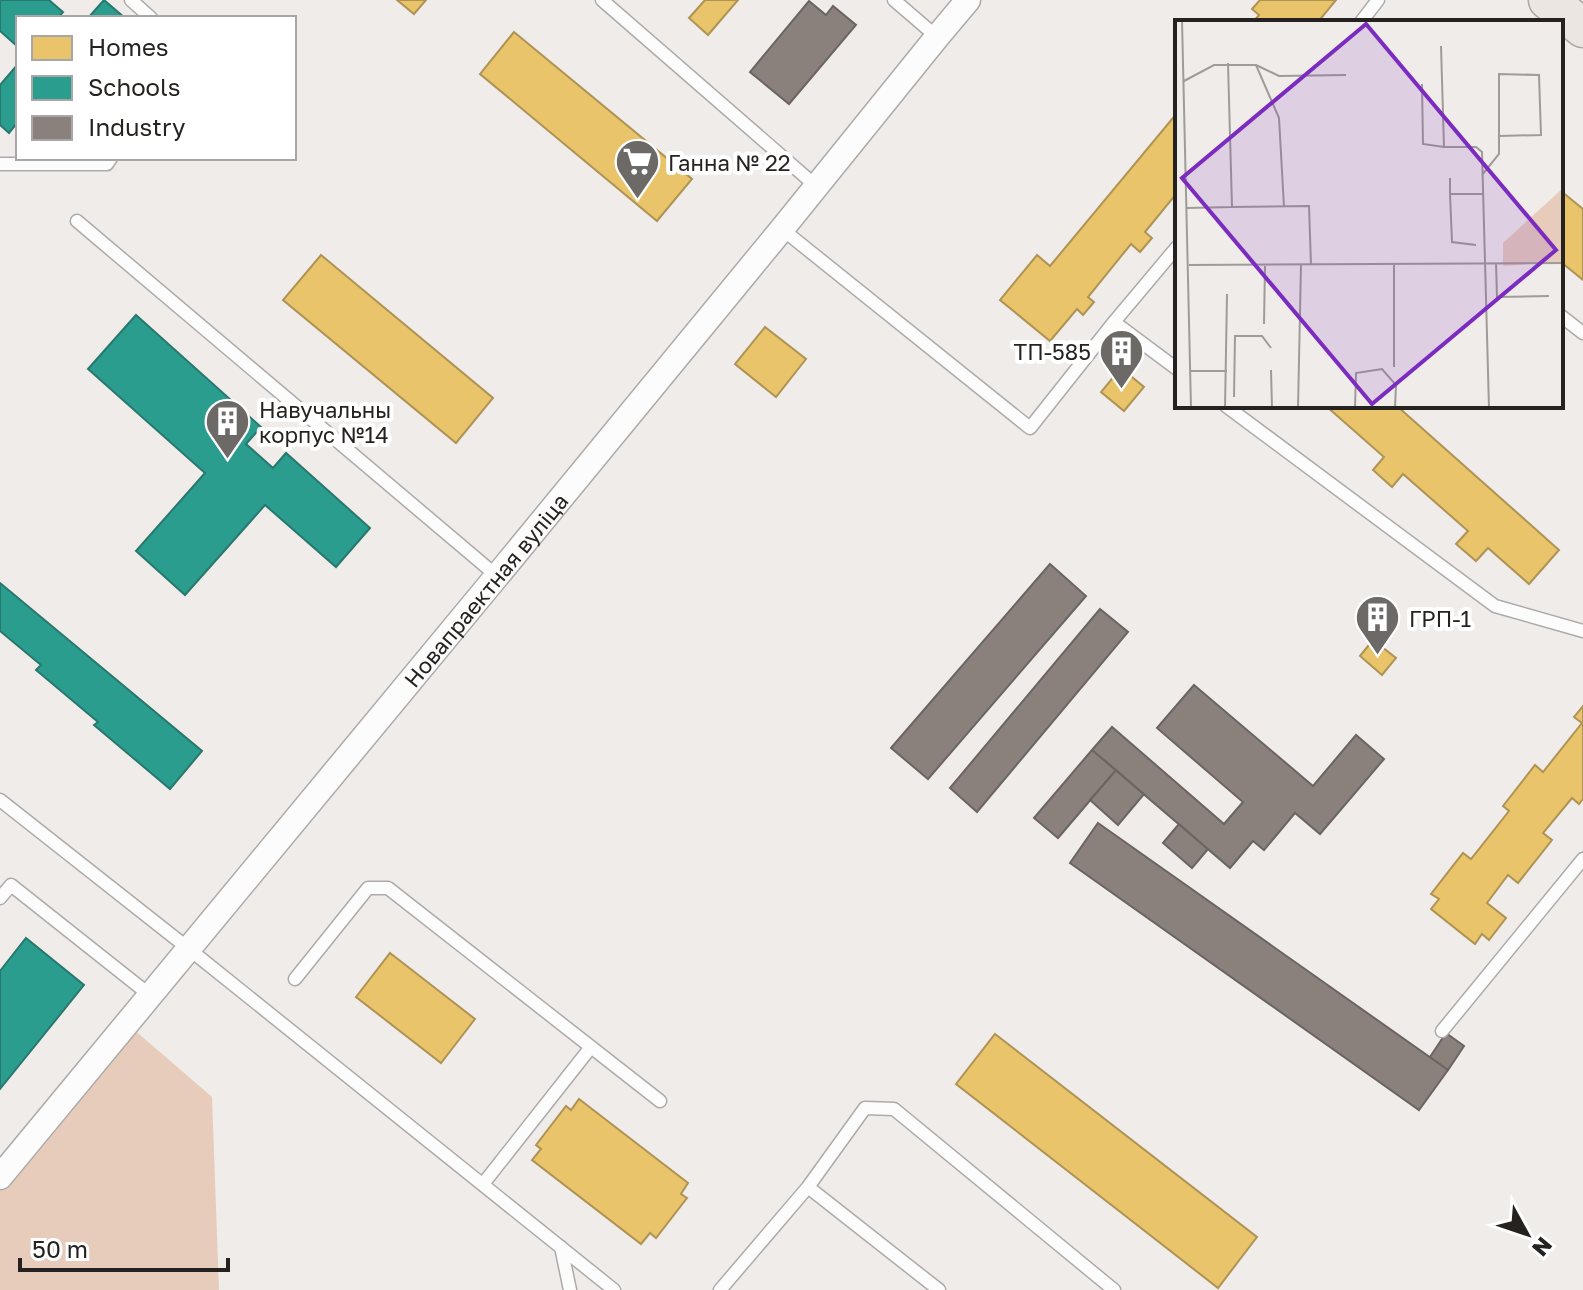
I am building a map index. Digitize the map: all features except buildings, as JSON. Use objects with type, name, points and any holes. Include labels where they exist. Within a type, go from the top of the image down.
[{"type":"main road","points":[[1548,0],[1583,28]]},
{"type":"street","name":"Новапраектная вуліца","points":[[0,1177],[968,0]]},
{"type":"lane","points":[[131,0],[149,16]]},
{"type":"lane","points":[[602,0],[816,186]]},
{"type":"lane","points":[[894,0],[937,37]]},
{"type":"lane","points":[[1363,20],[1378,0]]},
{"type":"lane","points":[[0,164],[107,164],[110,160]]},
{"type":"lane","points":[[77,221],[497,576]]},
{"type":"lane","points":[[782,229],[1030,428],[1175,249]]},
{"type":"lane","points":[[1563,318],[1583,333]]},
{"type":"lane","points":[[1114,322],[1175,368]]},
{"type":"lane","points":[[1229,408],[1495,606],[1583,631]]},
{"type":"lane","points":[[0,800],[614,1290]]},
{"type":"lane","points":[[1442,1031],[1583,859]]},
{"type":"lane","points":[[0,898],[11,885],[151,996]]},
{"type":"lane","points":[[295,979],[368,888],[388,888],[660,1101]]},
{"type":"lane","points":[[483,1184],[591,1047]]},
{"type":"lane","points":[[720,1290],[808,1187],[865,1108],[894,1109],[1114,1290]]},
{"type":"lane","points":[[808,1187],[939,1290]]},
{"type":"lane","points":[[561,1247],[570,1290]]},
{"type":"shaded area","points":[[117,1015],[212,1097],[219,1290],[0,1290],[0,1175]]},
{"type":"place","name":"Ганна № 22","points":[[637,201]]},
{"type":"place","name":"ТП-585","points":[[1122,390]]},
{"type":"place","name":"Навучальны корпус №14","points":[[228,461]]},
{"type":"place","name":"ГРП-1","points":[[1378,657]]}]
